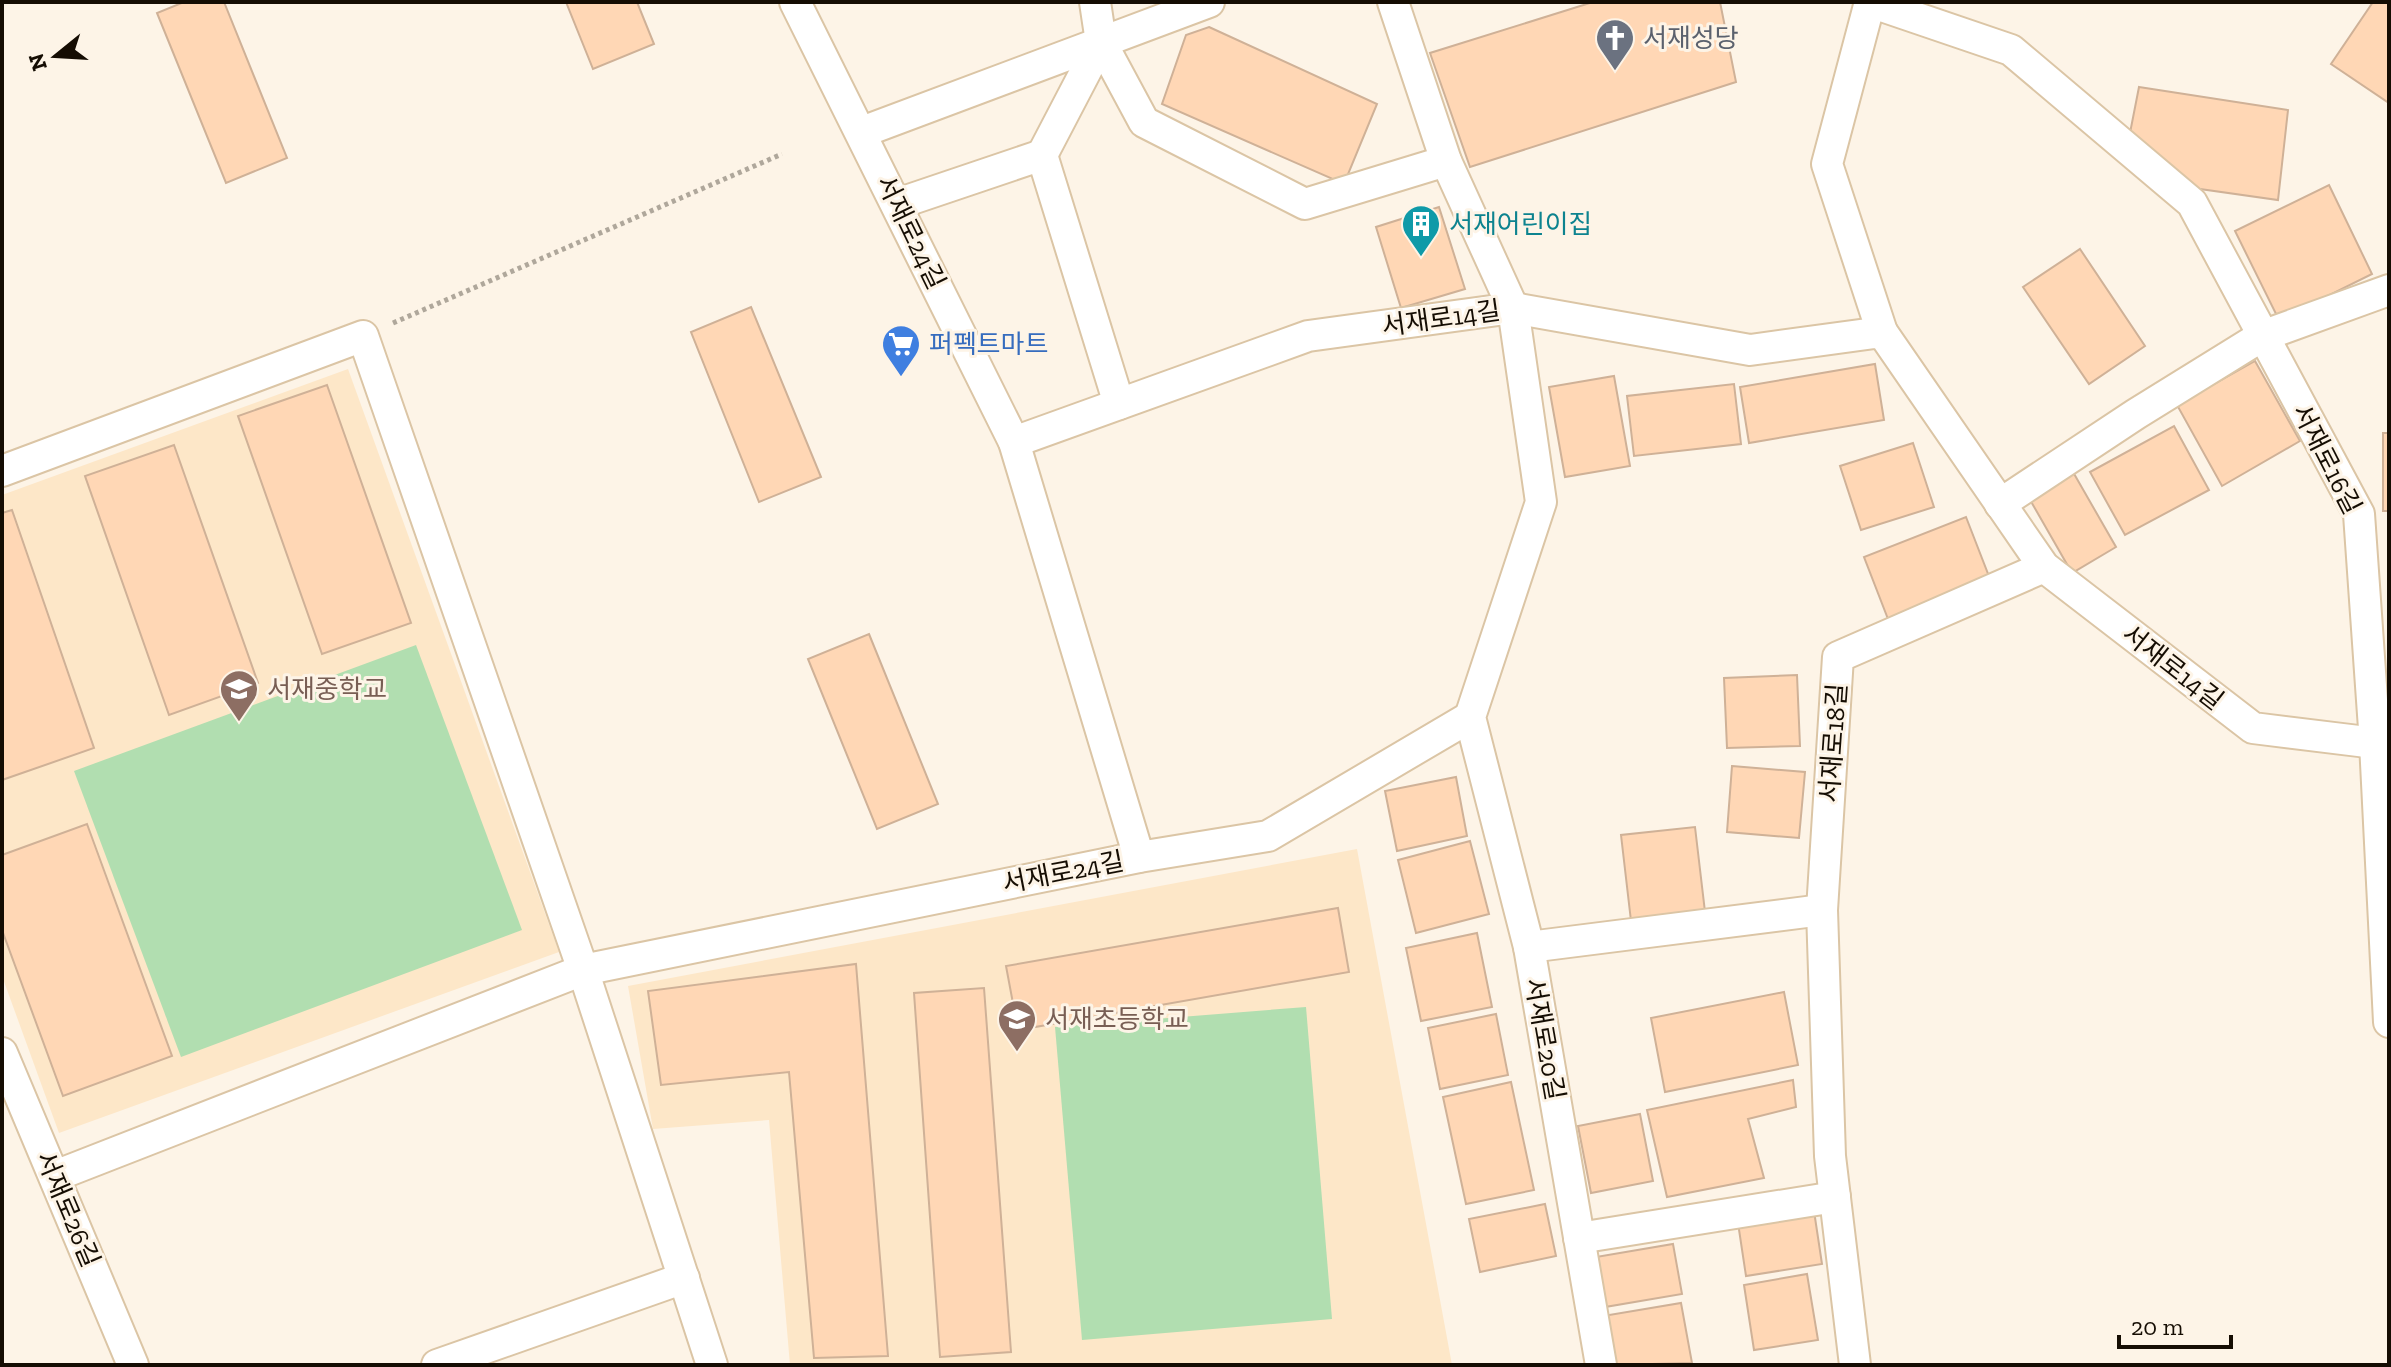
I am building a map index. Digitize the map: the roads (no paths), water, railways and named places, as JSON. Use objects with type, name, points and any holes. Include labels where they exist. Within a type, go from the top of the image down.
[{"type":"street","name":"서재로24길","points":[[55,1176],[583,970],[1139,857],[1014,442],[795,2]]},
{"type":"street","points":[[1095,2],[1101,42],[1144,122],[1305,204],[1446,161]]},
{"type":"street","points":[[862,132],[1209,2]]},
{"type":"street","points":[[1139,857],[1268,836],[1470,717],[1541,502],[1513,308],[1446,161],[1393,2]]},
{"type":"street","name":"서재로14길","points":[[1870,2],[1827,164],[1882,332],[2000,504],[2044,567],[2253,728],[2382,746]]},
{"type":"street","name":"서재로16길","points":[[1870,2],[2011,50],[2192,203],[2359,514],[2382,746],[2389,1022]]},
{"type":"street","points":[[897,204],[1042,155],[1101,42]]},
{"type":"street","points":[[1042,155],[1119,404]]},
{"type":"street","points":[[2000,504],[2262,336],[2389,290]]},
{"type":"street","name":"서재로14길","points":[[1014,442],[1308,336],[1513,308],[1750,350],[1882,332]]},
{"type":"street","points":[[2,471],[363,336],[583,970],[712,1365]]},
{"type":"street","name":"서재로18길","points":[[1855,1365],[1830,1156],[1822,910],[1838,657],[2044,567]]},
{"type":"street","name":"서재로20길","points":[[1470,717],[1529,947],[1601,1365]]},
{"type":"street","points":[[1529,947],[1822,910]]},
{"type":"street","name":"서재로26길","points":[[2,1053],[133,1365]]},
{"type":"street","points":[[1579,1238],[1835,1197]]},
{"type":"street","points":[[437,1365],[684,1278]]},
{"type":"place","name":"서재성당","points":[[1615,72]]},
{"type":"place","name":"서재어린이집","points":[[1421,258]]},
{"type":"place","name":"퍼펙트마트","points":[[901,378]]},
{"type":"place","name":"서재중학교","points":[[239,723]]},
{"type":"place","name":"서재초등학교","points":[[1017,1053]]}]
